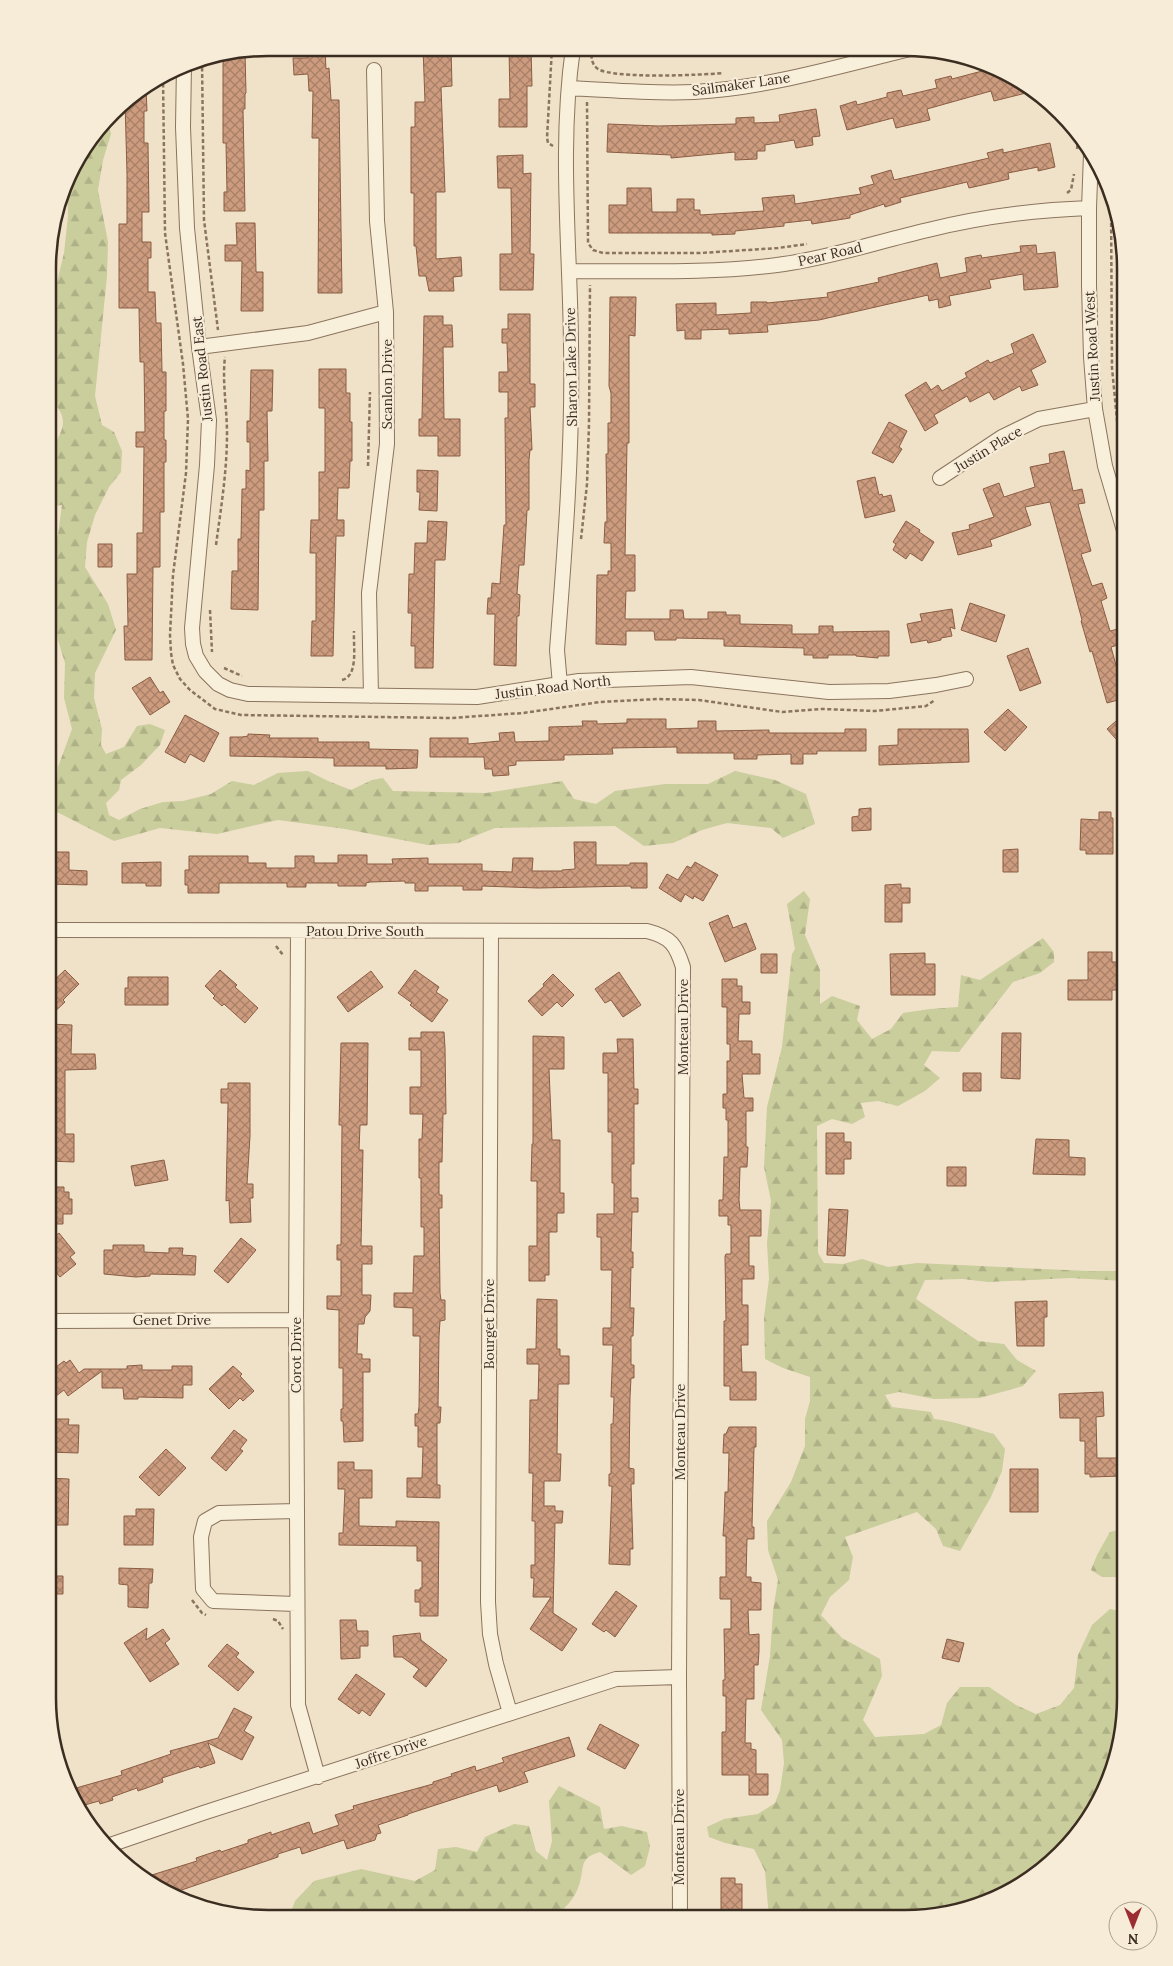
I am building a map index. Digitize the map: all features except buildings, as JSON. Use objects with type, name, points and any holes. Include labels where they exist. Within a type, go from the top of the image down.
[{"type":"street","name":"Sharon Lake Drive","points":[[560,685],[558,650],[572,422],[567,150],[572,56]]},
{"type":"street","name":"Sailmaker Lane","points":[[569,88],[636,93],[696,92],[771,82],[881,56]]},
{"type":"street","name":"Scanlon Drive","points":[[371,696],[369,593],[387,444],[386,312],[378,221],[374,70]]},
{"type":"street","name":"Justin Road East","points":[[184,74],[187,228],[199,347],[209,420],[207,465],[192,628],[196,656],[205,671]]},
{"type":"street","name":"Justin Road West","points":[[1091,167],[1089,208],[1091,357],[1095,409],[1105,466],[1117,507]]},
{"type":"street","name":"Pear Road","points":[[569,271],[708,270],[784,264],[847,251],[929,229],[1042,210],[1089,208]]},
{"type":"street","points":[[199,347],[308,333],[386,312]]},
{"type":"street","name":"Justin Place","points":[[940,478],[1002,436],[1039,419],[1095,409]]},
{"type":"street","name":"Justin Road North","points":[[205,671],[218,684],[239,693],[371,696],[477,697],[579,681],[690,677],[829,692],[889,691],[966,679]]},
{"type":"street","name":"Patou Drive South","points":[[56,930],[647,931],[661,934],[677,948]]},
{"type":"street","name":"Corot Drive","points":[[298,931],[296,1320],[298,1705],[318,1777]]},
{"type":"street","name":"Bourget Drive","points":[[491,932],[488,1602],[490,1634],[496,1664],[510,1713]]},
{"type":"street","name":"Monteau Drive","points":[[677,948],[683,967],[679,1677],[680,1910]]},
{"type":"street","name":"Genet Drive","points":[[56,1321],[296,1320]]},
{"type":"street","points":[[296,1511],[219,1513],[206,1521],[201,1537],[203,1589],[213,1601],[296,1604]]},
{"type":"street","name":"Joffre Drive","points":[[114,1843],[616,1678],[679,1677]]},
{"type":"path","points":[[552,56],[547,138],[551,146],[567,150]]},
{"type":"path","points":[[591,56],[591,60],[598,69],[610,73],[667,75],[726,73]]},
{"type":"path","points":[[202,67],[204,220],[218,334],[226,352],[223,375],[227,414],[227,453],[216,545]]},
{"type":"path","points":[[163,84],[166,233],[188,419],[186,473],[173,575],[171,653],[173,666],[180,679],[204,702],[215,709],[229,714],[258,716],[451,718],[523,713],[600,702],[642,699],[699,700],[782,712],[822,709],[875,711],[932,704],[937,698],[936,685]]},
{"type":"path","points":[[587,88],[588,243],[592,250],[603,253],[701,253],[778,248],[807,244]]},
{"type":"path","points":[[1076,156],[1078,146]]},
{"type":"path","points":[[1062,195],[1071,190],[1074,173]]},
{"type":"path","points":[[1111,218],[1112,368],[1117,420]]},
{"type":"path","points":[[368,471],[370,389]]},
{"type":"path","points":[[210,603],[210,640],[214,658]]},
{"type":"path","points":[[338,680],[350,676],[352,670],[354,630]]},
{"type":"path","points":[[218,663],[233,673],[245,677]]},
{"type":"path","points":[[273,944],[284,956],[285,962]]},
{"type":"path","points":[[191,1598],[202,1613],[208,1616]]},
{"type":"path","points":[[271,1618],[278,1621],[284,1636]]},
{"type":"green space","points":[[110,128],[111,134],[103,160],[98,190],[108,242],[107,276],[95,396],[102,425],[114,432],[122,451],[121,472],[109,487],[95,515],[87,542],[85,567],[108,604],[116,630],[95,673],[94,698],[102,729],[101,745],[106,754],[124,747],[137,726],[150,724],[165,730],[160,745],[141,765],[121,780],[119,790],[106,803],[109,815],[119,820],[140,809],[163,802],[183,801],[211,794],[232,781],[254,785],[278,773],[308,771],[351,790],[372,780],[383,778],[393,791],[486,793],[562,781],[574,799],[596,804],[615,791],[665,784],[708,784],[735,771],[775,780],[806,794],[815,824],[783,838],[771,828],[727,823],[702,830],[673,843],[644,846],[615,826],[495,828],[458,843],[428,845],[345,829],[278,820],[217,834],[160,828],[114,841],[56,812],[58,767],[72,729],[64,698],[65,663],[58,640],[56,625],[56,542],[62,505],[56,506],[56,444],[63,422],[56,405],[56,286],[64,253],[68,201],[72,187],[92,151]]},
{"type":"green space","points":[[804,891],[810,899],[805,935],[820,970],[820,1004],[832,996],[860,1006],[857,1020],[872,1039],[891,1029],[903,1013],[958,1007],[961,975],[980,980],[1043,938],[1054,952],[1054,962],[1040,973],[1013,982],[959,1052],[932,1051],[924,1065],[940,1078],[925,1091],[898,1106],[878,1101],[861,1103],[865,1117],[852,1124],[832,1119],[817,1126],[818,1253],[824,1263],[843,1264],[862,1259],[888,1267],[917,1263],[1117,1271],[1117,1281],[1070,1278],[988,1282],[963,1279],[925,1280],[916,1299],[978,1341],[1004,1344],[1017,1360],[1036,1371],[1023,1386],[980,1398],[934,1399],[899,1392],[885,1395],[892,1407],[931,1412],[934,1419],[957,1423],[994,1434],[1005,1449],[1002,1471],[991,1497],[960,1551],[943,1546],[936,1529],[917,1512],[845,1537],[853,1557],[849,1580],[830,1597],[821,1615],[842,1638],[880,1659],[882,1676],[863,1720],[875,1737],[924,1734],[941,1725],[947,1703],[960,1687],[989,1687],[1016,1705],[1036,1714],[1060,1705],[1074,1688],[1078,1655],[1092,1625],[1110,1609],[1117,1610],[1117,1698],[1113,1739],[1101,1779],[1088,1804],[1073,1827],[1055,1848],[1034,1866],[986,1894],[946,1906],[905,1910],[768,1910],[765,1871],[754,1849],[725,1843],[709,1837],[707,1827],[724,1819],[758,1814],[775,1803],[780,1790],[784,1763],[782,1740],[761,1710],[770,1656],[773,1611],[778,1580],[768,1550],[767,1521],[791,1482],[805,1446],[805,1419],[810,1401],[810,1377],[783,1368],[765,1359],[764,1317],[769,1279],[767,1243],[771,1201],[764,1167],[767,1107],[782,1047],[792,954],[795,949],[787,904]]},
{"type":"green space","points":[[1117,1530],[1117,1577],[1102,1577],[1091,1570],[1110,1532]]},
{"type":"green space","points":[[559,1786],[600,1807],[604,1829],[622,1826],[647,1832],[650,1847],[645,1866],[631,1875],[600,1852],[593,1854],[585,1861],[577,1890],[562,1910],[292,1910],[295,1901],[314,1881],[361,1869],[415,1881],[435,1870],[438,1849],[456,1847],[477,1852],[485,1837],[514,1824],[529,1826],[536,1851],[547,1860],[552,1841],[549,1801]]}]
